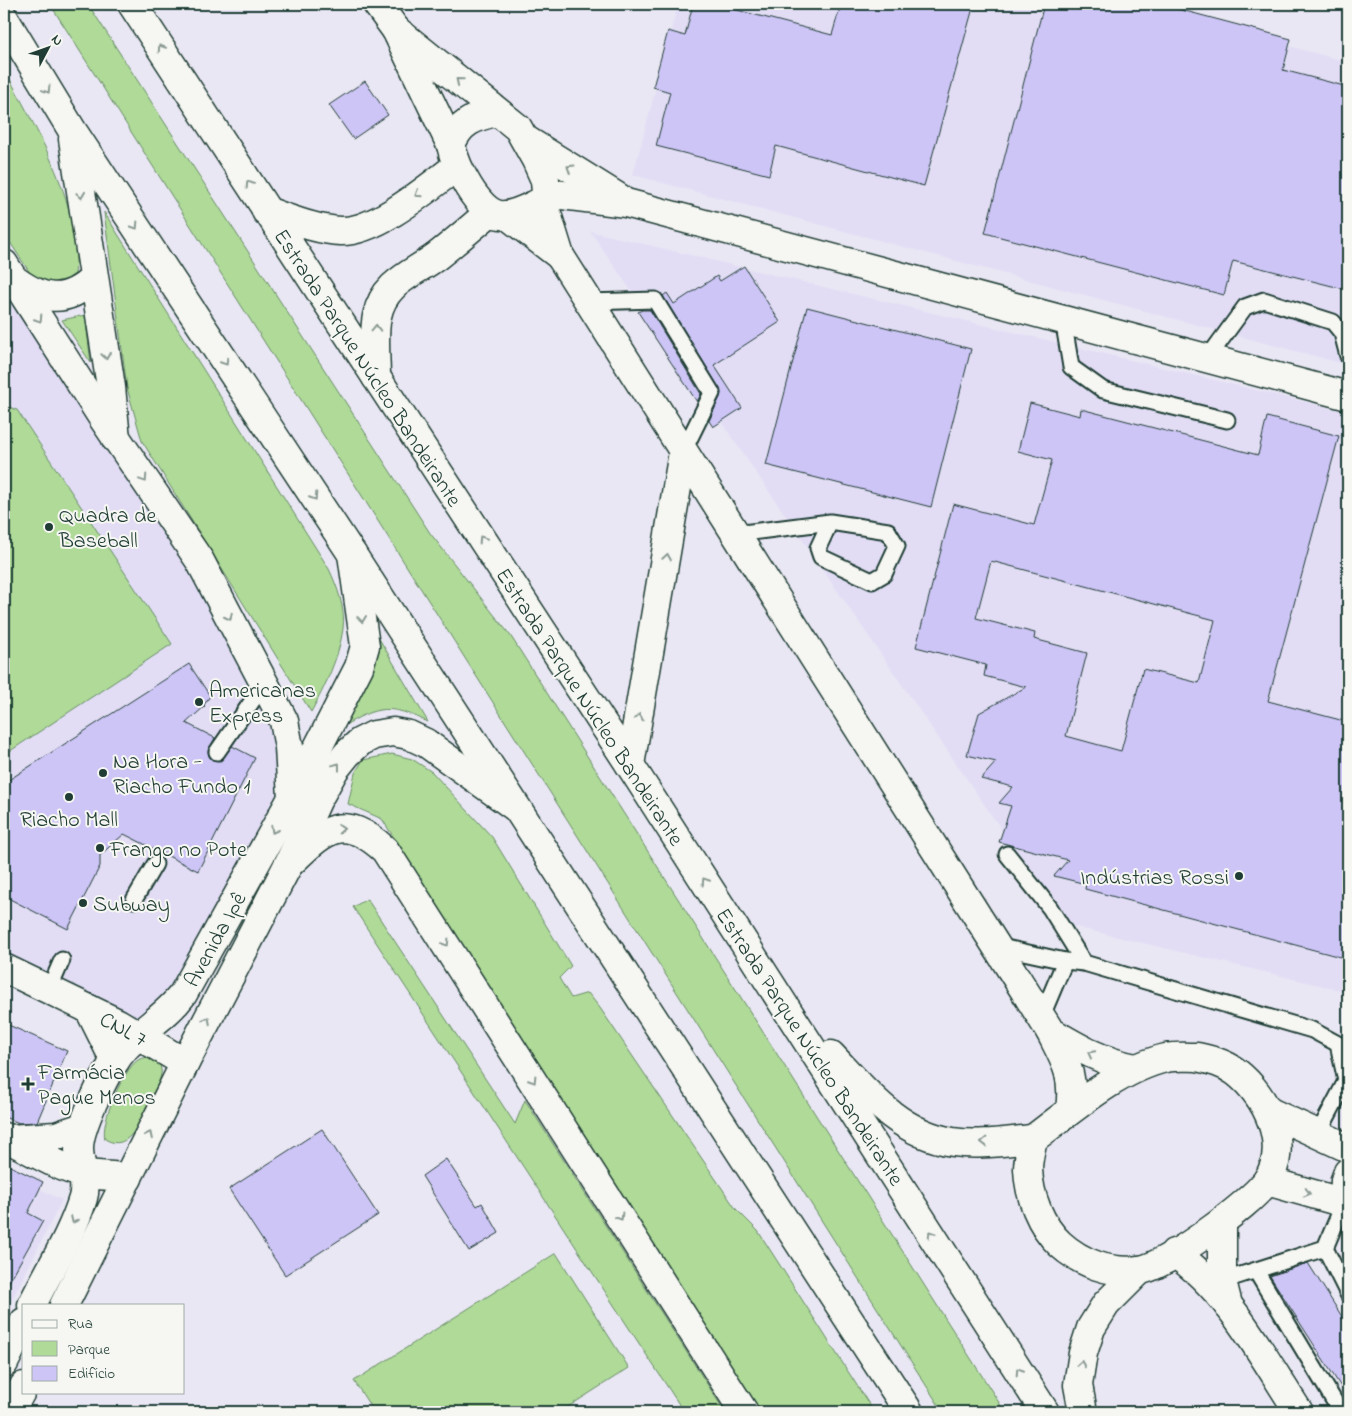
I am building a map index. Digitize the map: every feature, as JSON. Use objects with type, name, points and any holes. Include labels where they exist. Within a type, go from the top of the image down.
[{"type":"main road","name":"Estrada Parque Núcleo Bandeirante","points":[[132,4],[266,212],[630,765],[1045,1412]]},
{"type":"main road","points":[[377,4],[396,30],[466,183],[499,214],[560,256]]},
{"type":"main road","points":[[4,18],[72,130],[352,554],[909,1412]]},
{"type":"main road","points":[[396,30],[518,128],[541,169],[545,180],[545,197],[560,256],[1046,1024],[1069,1069],[1073,1089],[1070,1109]]},
{"type":"main road","points":[[266,212],[329,230],[343,231],[359,228],[384,216],[454,155],[460,127],[480,116],[496,112]]},
{"type":"main road","points":[[72,130],[116,439]]},
{"type":"main road","points":[[524,140],[626,203]]},
{"type":"main road","points":[[376,377],[377,316],[382,302],[392,286],[408,272],[435,257],[499,214],[545,197],[626,203],[1348,396]]},
{"type":"main road","points":[[8,271],[35,293],[45,296],[62,297],[77,292],[94,278]]},
{"type":"main road","points":[[8,271],[116,439],[200,561],[284,721],[289,747],[292,798]]},
{"type":"main road","points":[[630,765],[683,452]]},
{"type":"main road","name":"Avenida Ipê","points":[[32,1304],[77,1214],[84,1195],[79,1151],[83,1126],[115,1061],[140,1035],[173,1008],[183,994],[292,798],[359,667],[365,646],[352,554]]},
{"type":"main road","name":"Avenida Ipê","points":[[65,1304],[185,1063],[288,866],[335,769],[360,742],[374,735],[393,732],[409,735],[426,743],[515,807]]},
{"type":"main road","points":[[288,866],[319,836],[337,828],[358,830],[371,838],[390,856],[744,1412]]},
{"type":"main road","name":"CNL 7","points":[[4,968],[140,1035],[185,1063]]},
{"type":"main road","name":"CNL 7","points":[[89,1009],[115,1061]]},
{"type":"main road","points":[[788,1010],[880,1106],[908,1128],[953,1142],[985,1143],[1033,1139],[1070,1109],[1136,1068],[1167,1058],[1197,1057],[1217,1062],[1236,1072],[1270,1112],[1348,1148]]},
{"type":"main road","points":[[1046,1024],[1092,1055],[1113,1064],[1136,1068]]},
{"type":"main road","points":[[1033,1139],[1028,1168],[1032,1196],[1040,1217],[1054,1238],[1075,1257],[1096,1266],[1140,1270],[1158,1264],[1222,1223],[1267,1181],[1276,1157],[1270,1112]]},
{"type":"main road","points":[[6,1138],[56,1136],[83,1126]]},
{"type":"main road","points":[[6,1138],[43,1159],[83,1173],[128,1178]]},
{"type":"main road","points":[[1267,1181],[1346,1203],[1345,1180],[1348,1172]]},
{"type":"main road","points":[[1222,1223],[1225,1293]]},
{"type":"main road","points":[[1174,1253],[1225,1293],[1299,1412]]},
{"type":"main road","points":[[1083,1412],[1078,1384],[1083,1354],[1091,1328],[1106,1304],[1140,1270]]},
{"type":"main road","points":[[4,1363],[22,1326]]},
{"type":"main road","points":[[10,1412],[22,1390]]},
{"type":"lane","points":[[589,302],[655,300],[712,393],[683,452]]},
{"type":"lane","points":[[1207,358],[1245,307],[1264,300],[1333,322],[1342,333],[1348,356]]},
{"type":"lane","points":[[1063,320],[1071,367],[1104,390],[1227,420]]},
{"type":"lane","points":[[735,534],[830,522],[888,531],[897,546],[884,574],[872,581],[821,557],[818,548],[830,522]]},
{"type":"lane","points":[[217,752],[264,684]]},
{"type":"lane","points":[[1007,854],[1050,908],[1084,962]]},
{"type":"lane","points":[[134,900],[155,864]]},
{"type":"lane","points":[[996,946],[1065,961],[1084,962],[1312,1030],[1338,1044],[1346,1081],[1318,1134]]},
{"type":"lane","points":[[49,990],[62,960]]},
{"type":"lane","points":[[1046,1024],[1065,961]]},
{"type":"lane","points":[[1225,1293],[1256,1271],[1325,1248],[1346,1203]]},
{"type":"lane","points":[[1325,1248],[1348,1294]]},
{"type":"lane","points":[[1256,1271],[1341,1408]]},
{"type":"shaded area","points":[[678,4],[1131,4],[1348,62],[1348,365],[633,175]]},
{"type":"shaded area","points":[[590,231],[1348,412],[1348,992],[1067,925]]},
{"type":"shaded area","points":[[4,253],[255,654],[292,798],[140,1038],[4,969]]},
{"type":"shaded area","points":[[4,1171],[62,1200],[4,1316]]},
{"type":"green space","points":[[50,4],[88,4],[430,533],[510,635],[1005,1412],[943,1412]]},
{"type":"green space","points":[[4,68],[43,143],[66,199],[73,227],[76,254],[74,281],[45,286],[30,273],[4,233]]},
{"type":"green space","points":[[104,212],[329,569],[335,583],[344,621],[341,640],[331,672],[311,712],[142,441],[127,388]]},
{"type":"green space","points":[[85,315],[91,363],[62,320]]},
{"type":"green space","name":"Quadra de Baseball","points":[[4,405],[17,410],[172,644],[4,755]]},
{"type":"green space","points":[[377,635],[428,722],[404,712],[384,710],[365,714],[342,727]]},
{"type":"green space","points":[[392,754],[412,759],[432,772],[492,837],[571,966],[559,978],[571,998],[588,993],[600,1008],[736,1209],[758,1231],[874,1412],[761,1412],[382,819],[348,804],[355,773],[363,760]]},
{"type":"green space","points":[[367,899],[515,1124],[525,1100],[725,1412],[684,1412],[353,907]]},
{"type":"green space","points":[[149,1057],[159,1062],[161,1072],[158,1083],[139,1123],[128,1138],[121,1142],[114,1143],[105,1139],[104,1131],[109,1109],[120,1085],[126,1074],[139,1059]]},
{"type":"green space","points":[[556,1253],[629,1368],[560,1412],[374,1412],[354,1381]]},
{"type":"building","points":[[693,4],[714,4],[832,35],[841,4],[974,4],[924,186],[776,146],[769,175],[656,146],[670,92],[653,87],[668,31],[685,36]]},
{"type":"building","points":[[1044,4],[1159,4],[1291,39],[1283,70],[1348,87],[1348,290],[1233,261],[1224,295],[985,233]]},
{"type":"building","points":[[365,81],[388,115],[353,139],[329,105]]},
{"type":"building","points":[[744,266],[780,322],[714,365],[742,408],[713,427],[709,421],[720,397],[720,389],[663,296],[667,293],[674,304],[717,276],[720,281]]},
{"type":"building","points":[[807,307],[971,349],[931,507],[766,465]]},
{"type":"building","points":[[650,310],[701,394],[697,402],[638,312]]},
{"type":"building","points":[[1030,403],[1080,416],[1081,409],[1258,455],[1267,417],[1339,436],[1268,701],[1348,722],[1348,959],[1085,889],[1086,884],[1054,876],[1068,860],[999,842],[1011,806],[999,803],[1013,787],[981,779],[996,762],[967,755],[979,713],[1026,687],[984,676],[986,665],[916,647],[953,504],[1034,525],[1052,460],[1018,451]],"holes":[[[991,561],[1215,620],[1199,683],[1143,669],[1121,751],[1066,736],[1087,653],[1034,639],[1035,633],[976,618]]]},
{"type":"building","name":"Riacho Mall","points":[[189,664],[210,696],[205,706],[186,723],[215,738],[208,751],[209,756],[212,760],[221,761],[232,746],[255,758],[198,871],[124,834],[100,855],[100,866],[68,929],[4,896],[4,783]]},
{"type":"building","name":"Farmácia Pague Menos","points":[[4,1023],[67,1051],[37,1122],[19,1123],[4,1117]]},
{"type":"building","points":[[322,1129],[378,1215],[285,1275],[229,1189]]},
{"type":"building","points":[[446,1159],[477,1206],[482,1203],[499,1233],[469,1251],[422,1176]]},
{"type":"building","points":[[4,1163],[43,1182],[28,1213],[43,1221],[4,1291]]},
{"type":"building","points":[[1308,1263],[1348,1326],[1348,1398],[1270,1276]]},
{"type":"place","name":"Quadra de Baseball","points":[[49,527]]},
{"type":"place","name":"Americanas Express","points":[[199,702]]},
{"type":"place","name":"Na Hora - Riacho Fundo 1","points":[[103,773]]},
{"type":"place","name":"Riacho Mall","points":[[69,797]]},
{"type":"place","name":"Frango no Pote","points":[[100,848]]},
{"type":"place","name":"Indústrias Rossi","points":[[1239,876]]},
{"type":"place","name":"Subway","points":[[83,903]]},
{"type":"place","name":"Farmácia Pague Menos","points":[[28,1084]]}]
